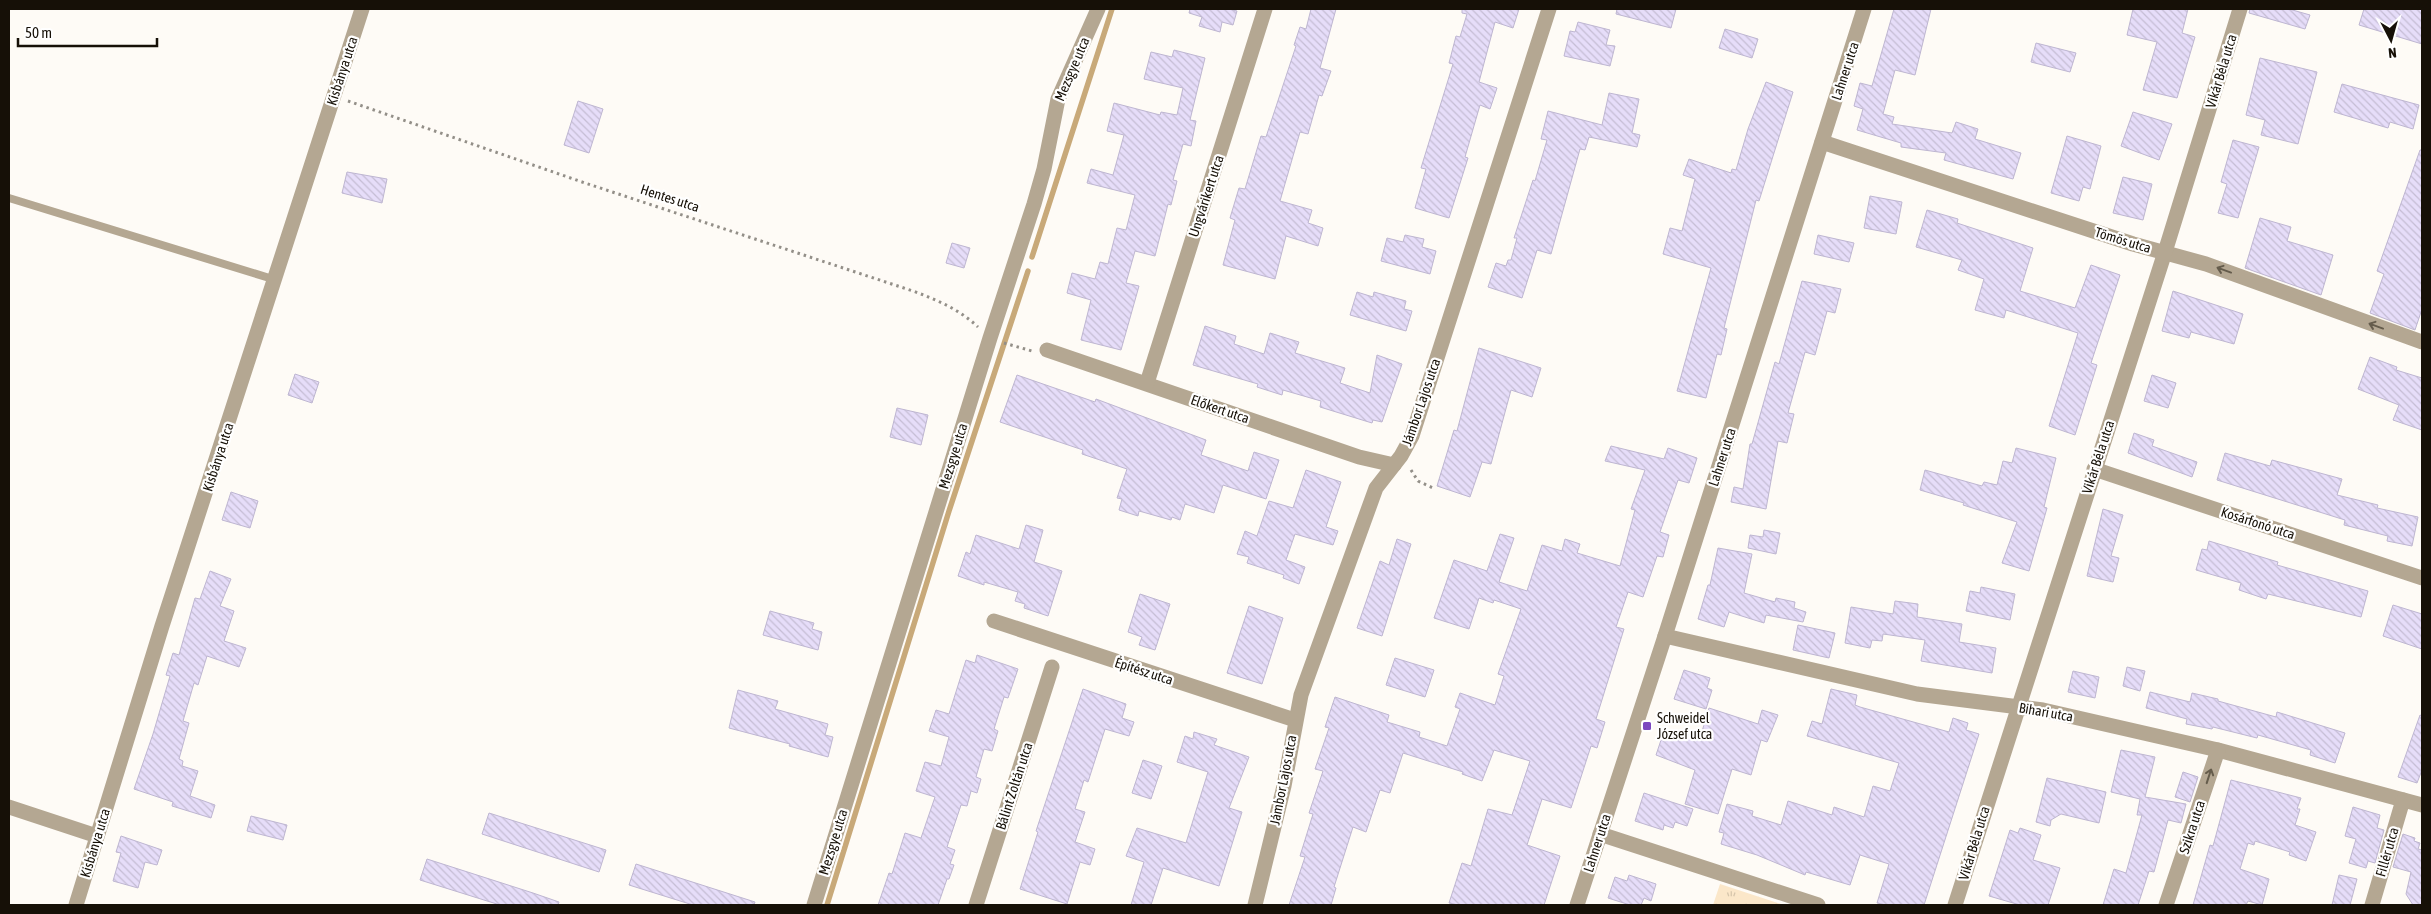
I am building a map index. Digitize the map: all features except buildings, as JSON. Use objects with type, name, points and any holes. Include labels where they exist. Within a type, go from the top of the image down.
[{"type":"street","name":"Kisbánya utca","points":[[76,905],[165,617],[276,280],[362,9]]},
{"type":"street","name":"Mezsgye utca","points":[[814,905],[990,338],[1034,204],[1044,169],[1058,99],[1098,9]]},
{"type":"street","name":"Ungvárikert utca","points":[[1147,383],[1265,9]]},
{"type":"street","name":"Jámbor Lajos utca","points":[[1255,905],[1284,786],[1301,695],[1376,488],[1401,456],[1412,436],[1549,9]]},
{"type":"street","name":"Lahner utca","points":[[1577,905],[1666,636],[1864,9]]},
{"type":"street","name":"Vikár Béla utca","points":[[1955,905],[2017,707],[2165,252],[2240,9]]},
{"type":"street","name":"Tömös utca","points":[[1822,142],[2133,244],[2206,264],[2422,342]]},
{"type":"street","name":"Előkert utca","points":[[1047,350],[1359,457],[1394,465]]},
{"type":"street","name":"Kosárfonó utca","points":[[2094,469],[2422,578]]},
{"type":"street","name":"Építész utca","points":[[994,622],[1295,720]]},
{"type":"street","name":"Bihari utca","points":[[1666,636],[1917,694],[2043,710],[2218,750],[2422,805]]},
{"type":"street","name":"Bálint Zoltán utca","points":[[976,905],[1052,667]]},
{"type":"street","name":"Szikra utca","points":[[2166,905],[2218,750]]},
{"type":"street","name":"Fillér utca","points":[[2372,905],[2403,800]]},
{"type":"street","points":[[9,807],[97,836]]},
{"type":"street","points":[[1600,834],[1818,905]]},
{"type":"lane","points":[[9,198],[276,280]]},
{"type":"path","name":"Hentes utca","points":[[333,96],[585,183],[682,213],[938,300],[962,313],[990,338]]},
{"type":"path","points":[[1009,345],[1031,351],[1047,350]]},
{"type":"green space","points":[[1720,884],[1784,905],[1713,905]]},
{"type":"waterway","points":[[1032,257],[1112,9]]},
{"type":"waterway","points":[[827,905],[949,511],[1028,271]]},
{"type":"place","name":"Schweidel József utca","points":[[1647,726]]}]
